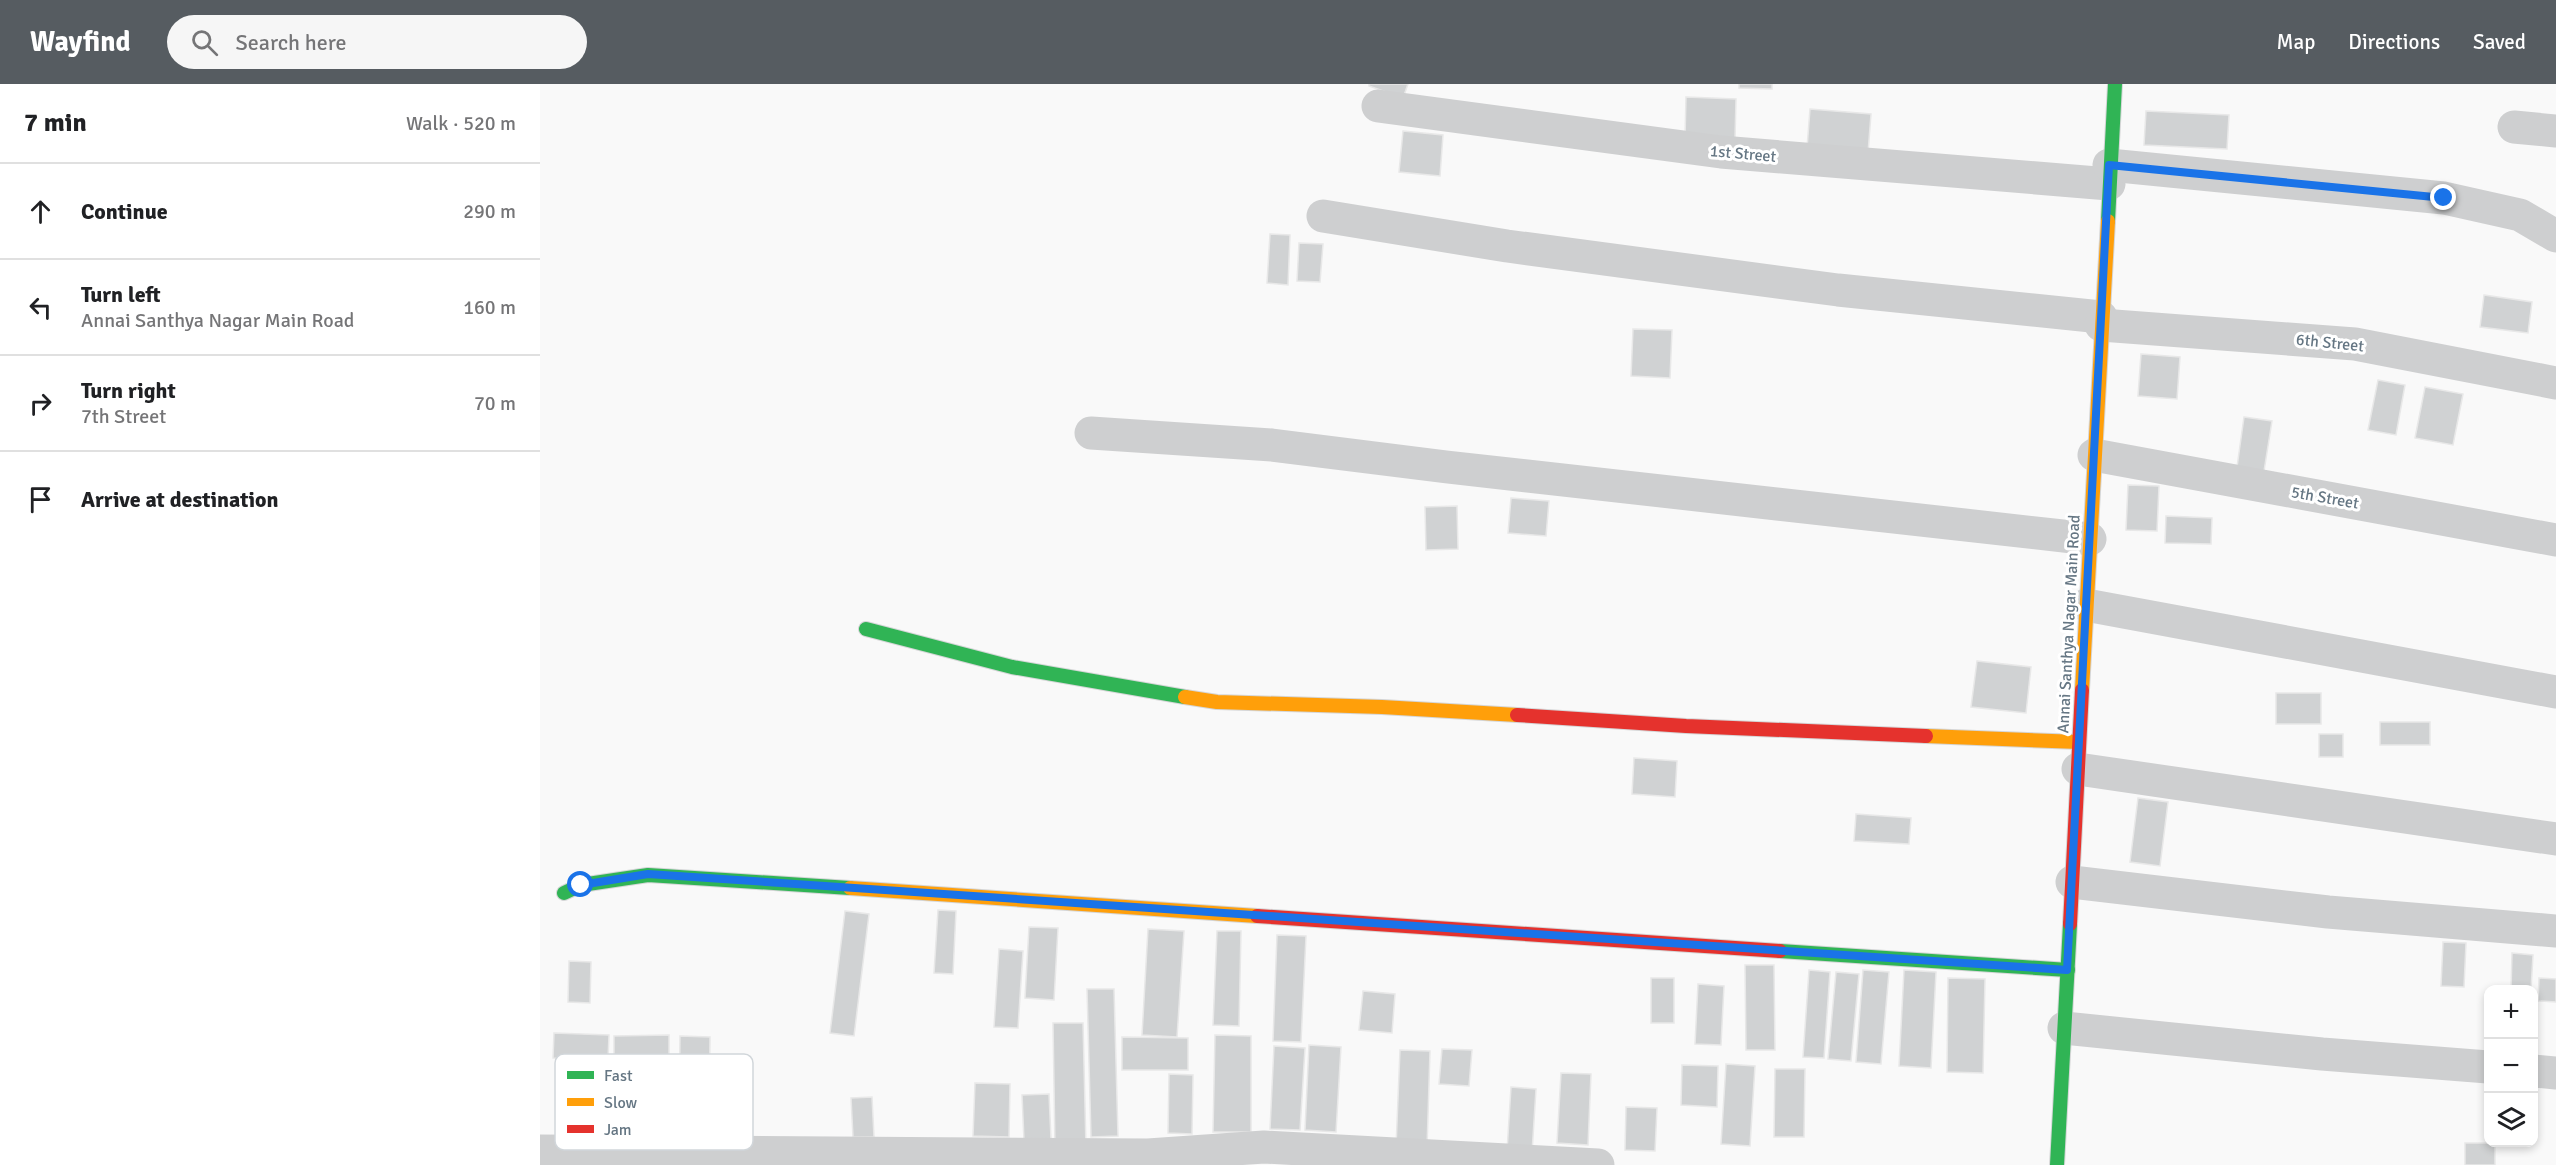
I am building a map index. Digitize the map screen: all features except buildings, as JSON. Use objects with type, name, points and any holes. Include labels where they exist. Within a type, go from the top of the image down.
[{"type":"street","name":"Annai Santhya Nagar Main Road","points":[[2057,1165],[2115,84]]},
{"type":"street","name":"1st Street","points":[[1378,106],[1721,152],[2444,198],[2520,215],[2556,236]]},
{"type":"street","points":[[2514,127],[2556,131]]},
{"type":"street","name":"6th Street","points":[[1323,216],[1507,246],[1838,290],[2101,321],[2355,344],[2556,383]]},
{"type":"street","points":[[1091,433],[1272,445],[1447,467],[2090,539]]},
{"type":"street","name":"5th Street","points":[[2094,455],[2556,540]]},
{"type":"street","points":[[2086,605],[2556,692]]},
{"type":"street","points":[[866,629],[1012,668],[1217,702],[1394,708],[1698,726],[2079,755],[2556,839]]},
{"type":"street","points":[[564,893],[581,885],[648,874],[2067,970]]},
{"type":"street","points":[[2072,882],[2328,912],[2556,931]]},
{"type":"street","points":[[2064,1028],[2311,1053],[2484,1067]]},
{"type":"street","points":[[2538,1071],[2556,1073]]},
{"type":"street","points":[[540,1151],[1148,1155],[1264,1147],[1598,1165]]},
{"type":"traffic: fast","points":[[2108,221],[2115,84]]},
{"type":"traffic: fast","points":[[866,629],[1012,667],[1185,697]]},
{"type":"traffic: fast","points":[[564,893],[581,885],[648,875],[850,888]]},
{"type":"traffic: fast","points":[[2057,1165],[2070,924]]},
{"type":"traffic: fast","points":[[1780,951],[2068,970]]},
{"type":"traffic: slow","points":[[2082,690],[2108,221]]},
{"type":"traffic: slow","points":[[1185,697],[1217,702],[1382,707],[1517,715]]},
{"type":"traffic: slow","points":[[1926,736],[2079,742]]},
{"type":"traffic: slow","points":[[850,888],[1257,916]]},
{"type":"traffic: jam","points":[[2070,924],[2082,690]]},
{"type":"traffic: jam","points":[[1517,715],[1686,726],[1926,736]]},
{"type":"traffic: jam","points":[[1257,916],[1780,951]]},
{"type":"route","points":[[581,885],[648,874],[2067,970],[2109,165],[2444,198]]}]
